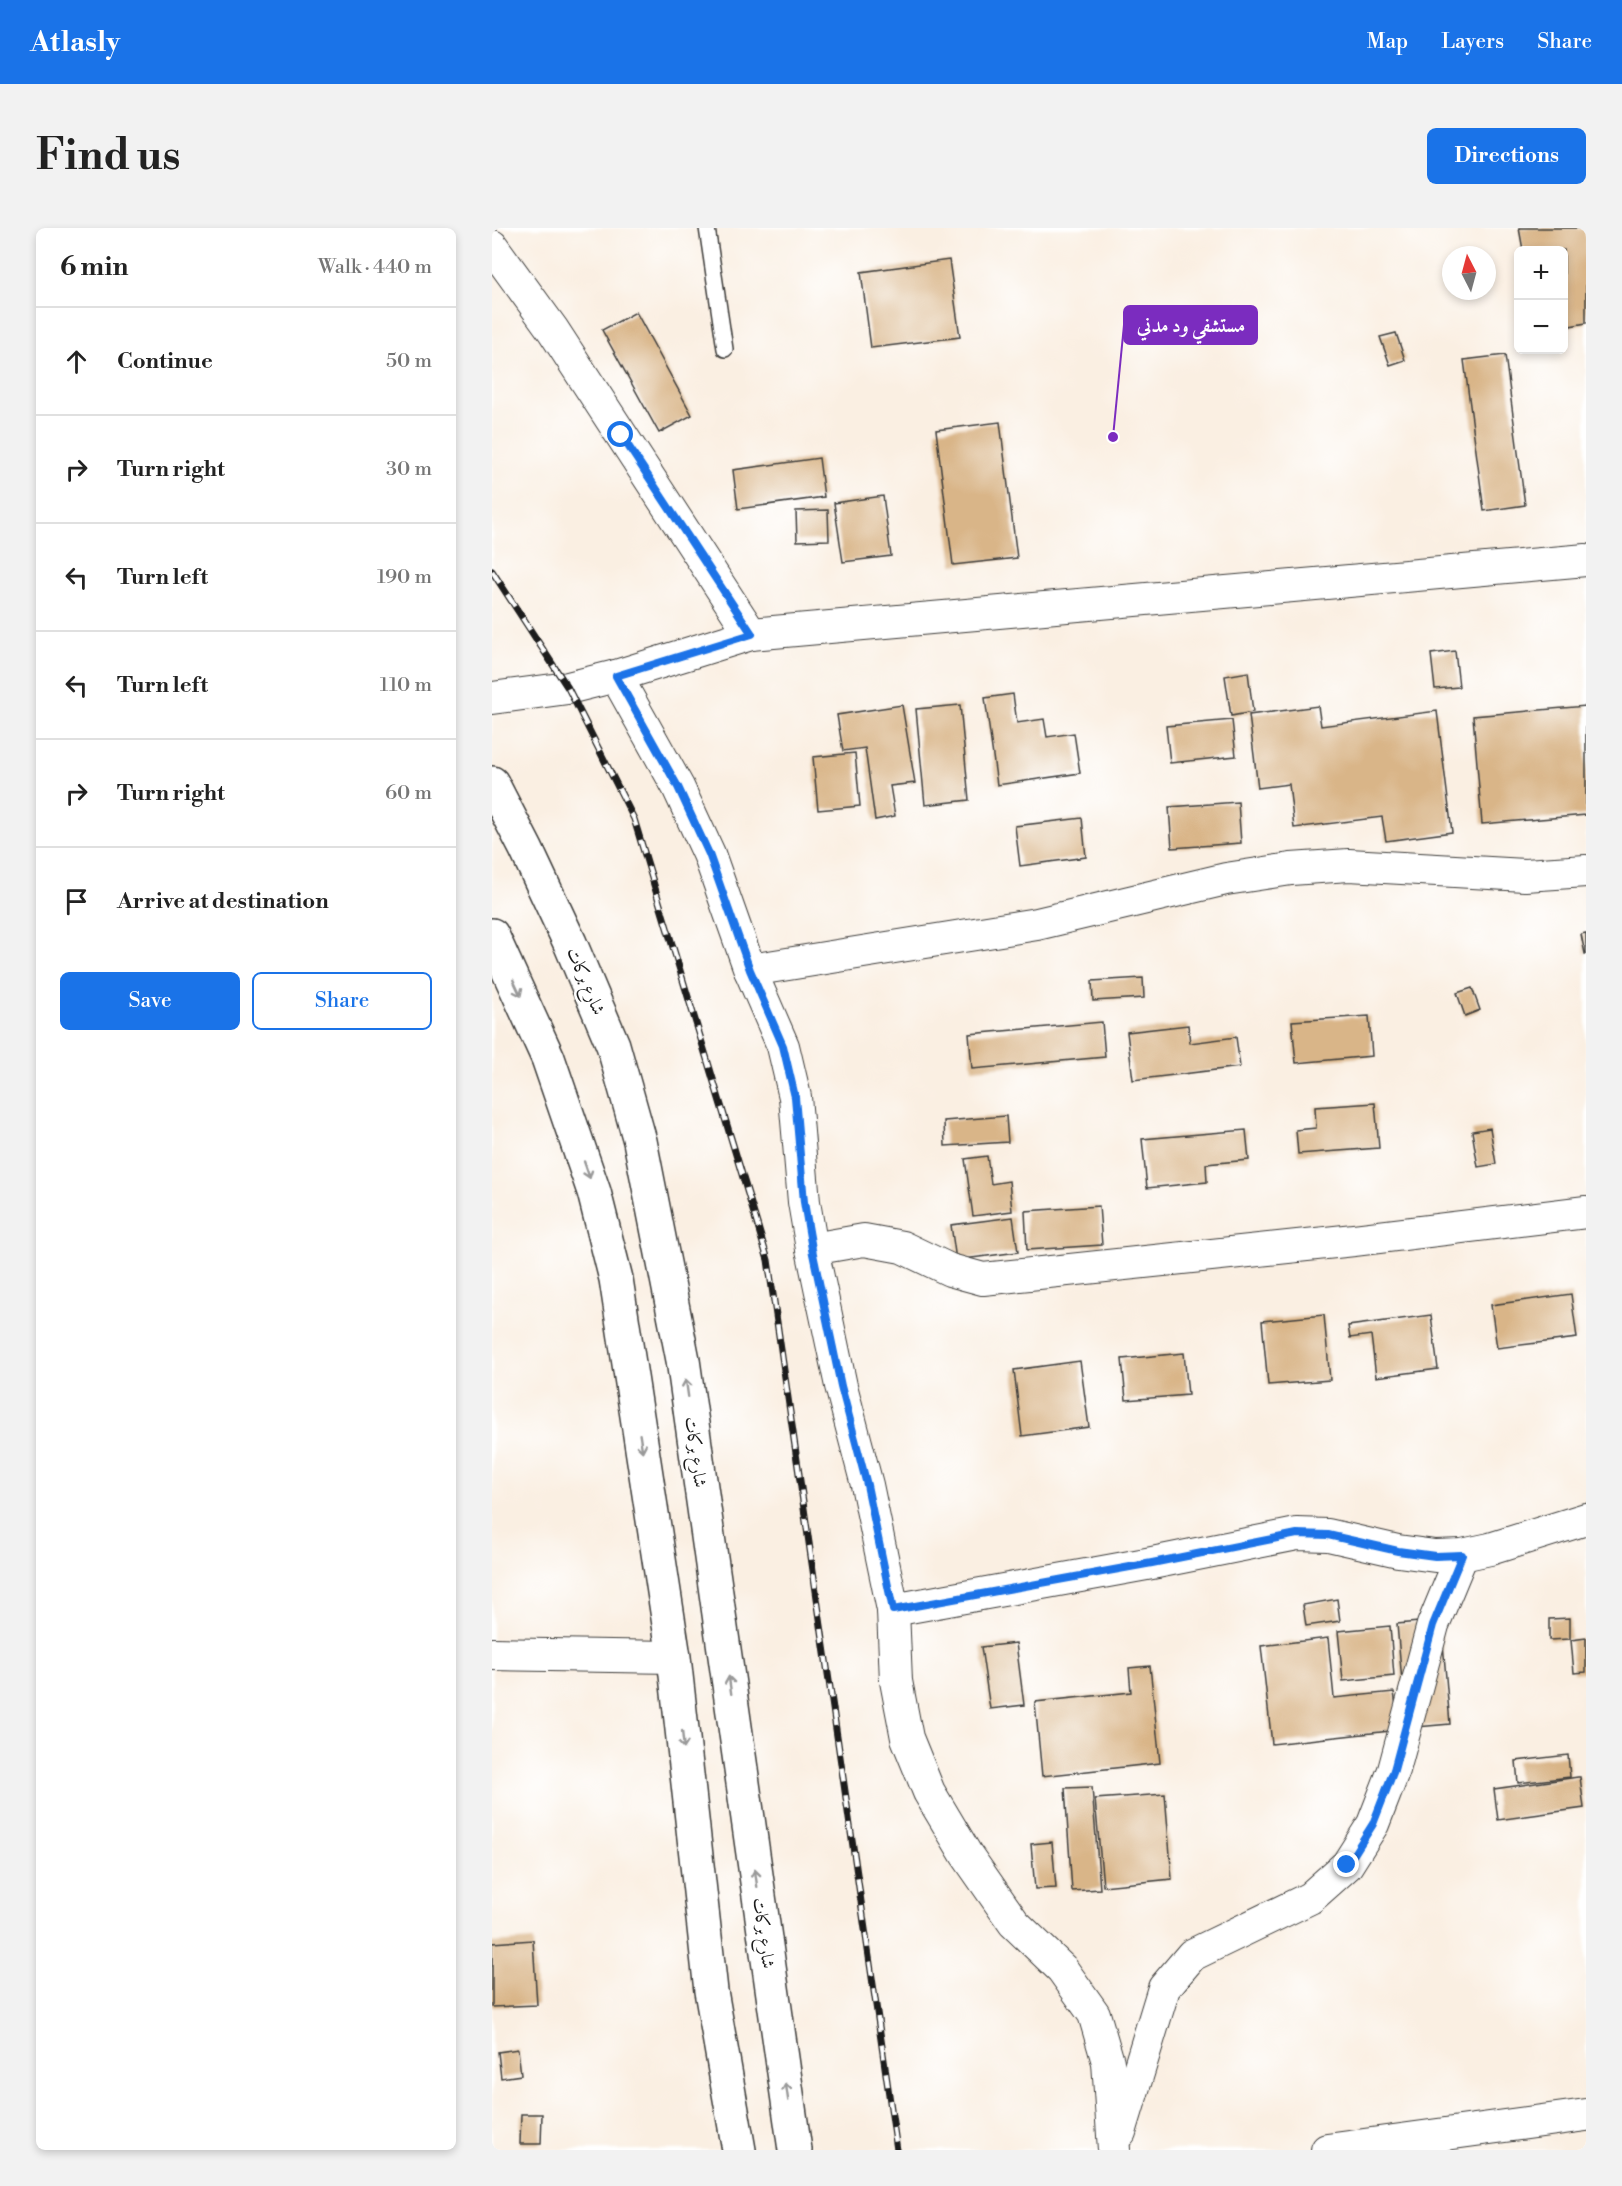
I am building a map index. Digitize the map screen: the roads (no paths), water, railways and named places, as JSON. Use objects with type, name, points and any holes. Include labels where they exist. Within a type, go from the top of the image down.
[{"type":"main road","name":"شارع بركات","points":[[492,783],[565,932],[613,1046],[640,1141],[683,1360],[795,2150]]},
{"type":"main road","points":[[492,935],[548,1058],[594,1192],[613,1268],[674,1657],[711,1991],[738,2150]]},
{"type":"street","points":[[492,246],[553,330],[752,634]]},
{"type":"street","points":[[492,698],[568,688],[616,676],[752,634],[1586,560]]},
{"type":"street","points":[[616,676],[678,787],[704,844],[750,970],[783,1046],[790,1071],[795,1097],[804,1202],[812,1249],[841,1386],[867,1485],[893,1610],[896,1681],[907,1738],[929,1792],[966,1854],[1014,1923],[1062,1969],[1094,2014],[1108,2062],[1114,2150]]},
{"type":"street","points":[[750,970],[1037,924],[1226,879],[1291,869],[1349,865],[1525,876],[1586,871]]},
{"type":"street","points":[[812,1249],[864,1240],[902,1247],[950,1270],[983,1279],[1354,1240],[1586,1212]]},
{"type":"street","points":[[893,1610],[1297,1534],[1328,1535],[1398,1551],[1435,1556],[1462,1555],[1490,1549],[1586,1519]]},
{"type":"street","points":[[1114,2150],[1164,1988],[1192,1955],[1310,1898],[1347,1865],[1373,1824],[1394,1770],[1433,1625],[1462,1555]]},
{"type":"street","points":[[492,1654],[674,1657]]},
{"type":"street","points":[[1327,2150],[1586,2115]]},
{"type":"lane","points":[[707,228],[725,349]]},
{"type":"railway","points":[[492,571],[568,688],[634,819],[768,1260],[897,2150]]},
{"type":"place","name":"مستشفي ود مدني","points":[[1113,437]]}]
